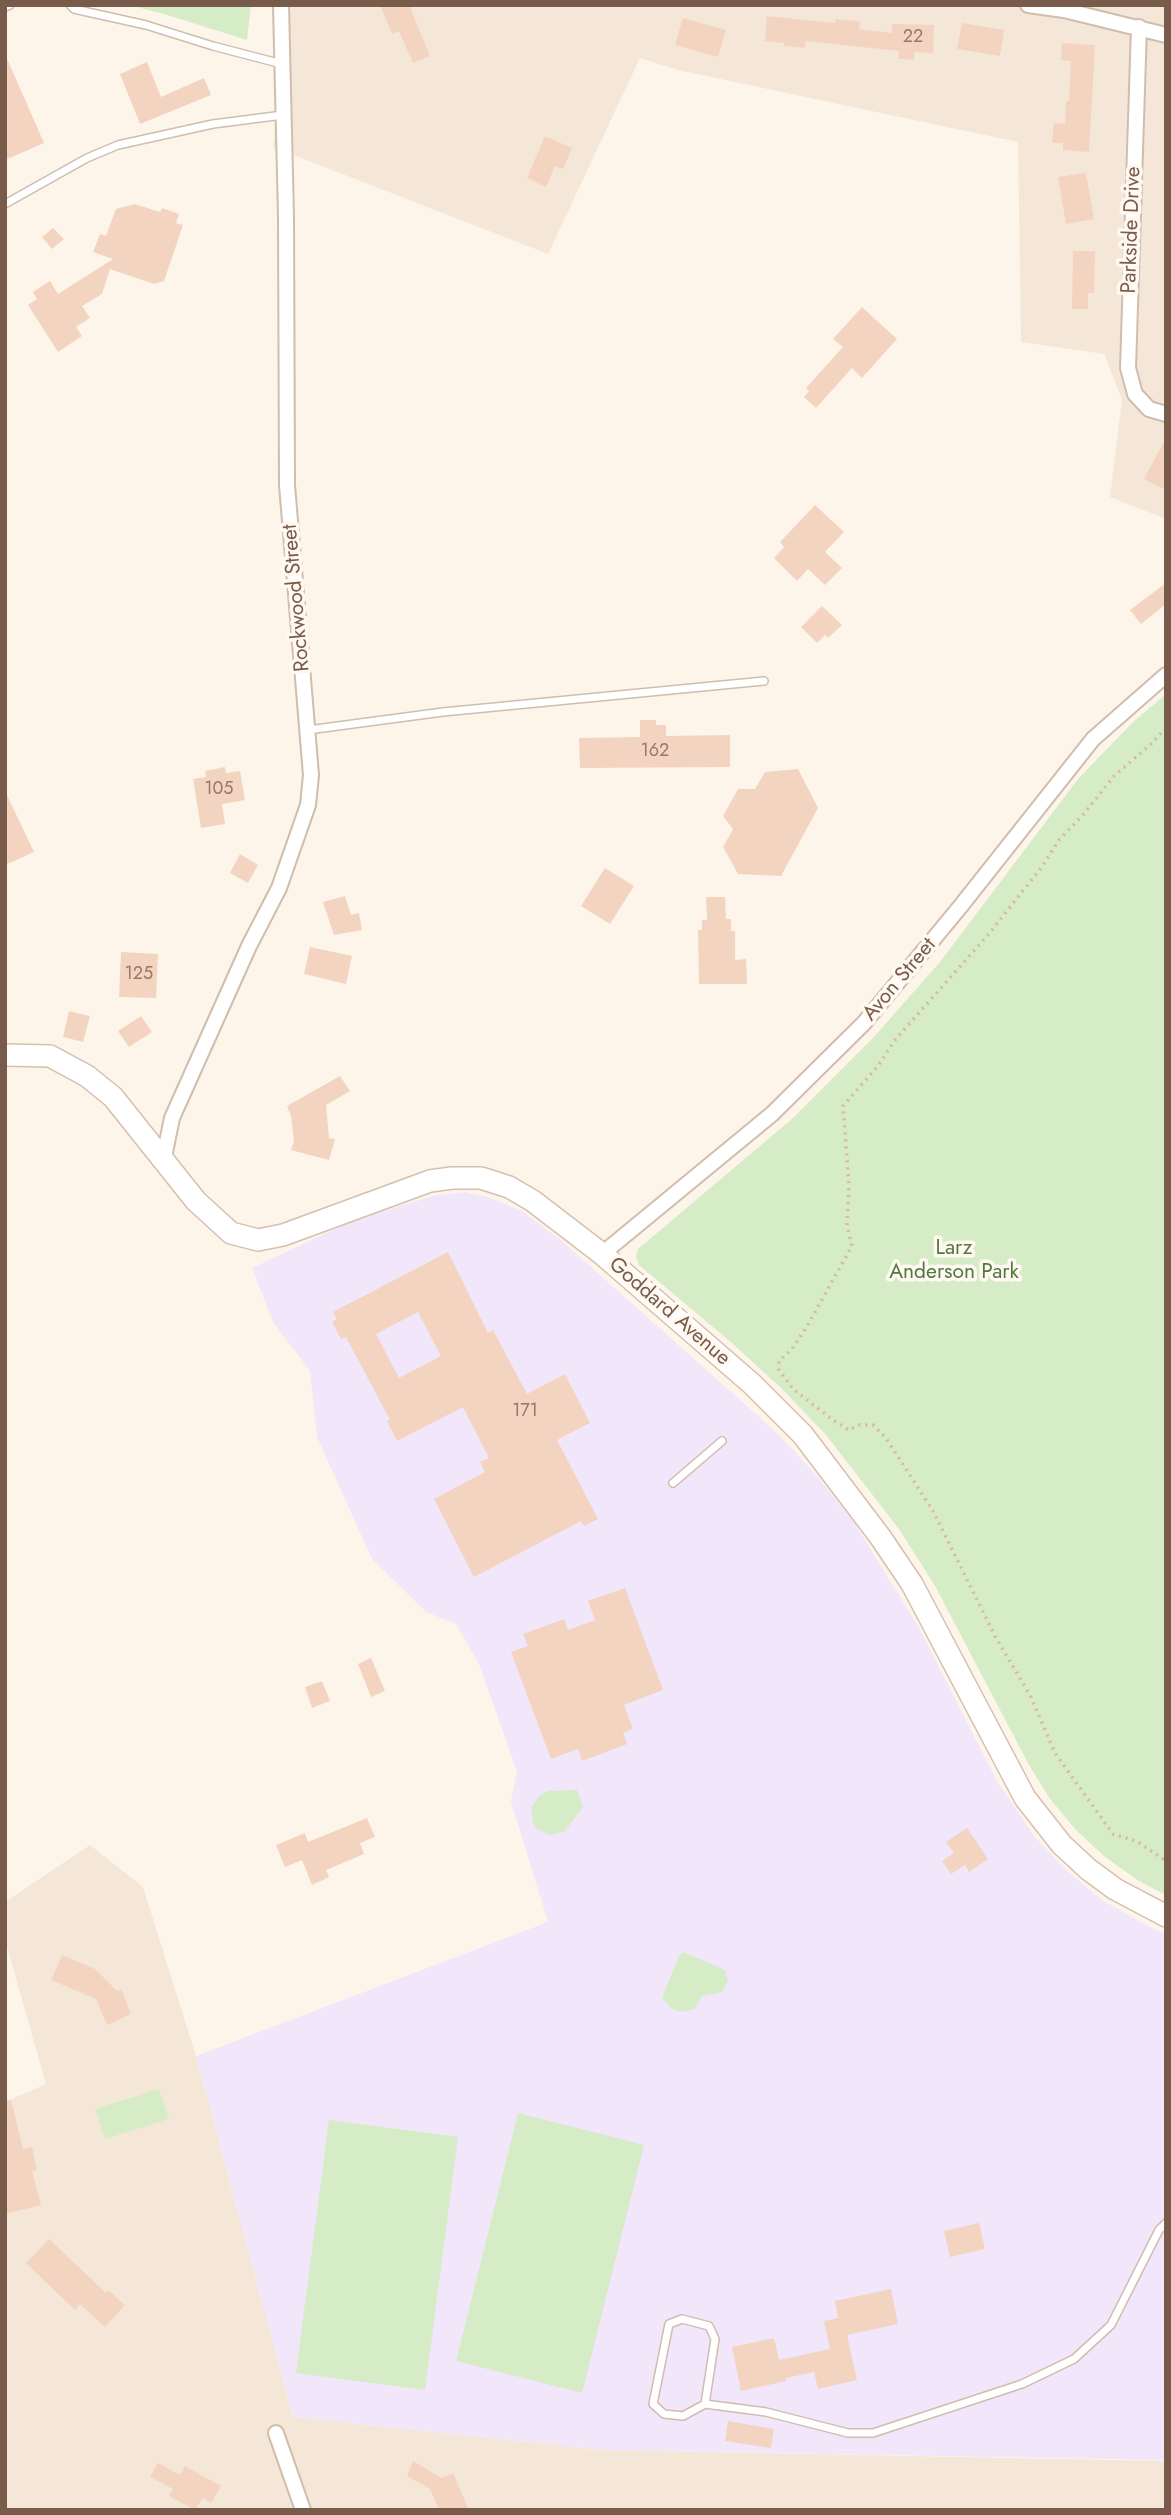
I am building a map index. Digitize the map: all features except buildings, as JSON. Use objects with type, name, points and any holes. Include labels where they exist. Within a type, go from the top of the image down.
[{"type":"main road","name":"Goddard Avenue","points":[[5,1055],[50,1056],[88,1076],[113,1097],[196,1201],[231,1233],[258,1240],[283,1235],[430,1181],[452,1178],[481,1178],[509,1187],[533,1201],[602,1254],[752,1384],[803,1435],[881,1538],[912,1584],[1025,1798],[1062,1845],[1088,1869],[1115,1889],[1166,1916]]},
{"type":"street","name":"Rockwood Street","points":[[163,1161],[172,1118],[244,958],[279,888],[308,805],[311,775],[287,485],[281,5]]},
{"type":"street","points":[[1028,5],[1064,10],[1166,35]]},
{"type":"street","name":"Parkside Drive","points":[[1139,27],[1128,368],[1135,394],[1149,409],[1166,414]]},
{"type":"street","name":"Avon Street","points":[[602,1254],[772,1114],[864,1023],[1093,739],[1166,675]]},
{"type":"street","points":[[276,2433],[303,2510]]},
{"type":"lane","points":[[5,7],[10,5]]},
{"type":"lane","points":[[70,5],[74,9],[146,25],[282,64]]},
{"type":"lane","points":[[5,204],[87,158],[118,145],[212,124],[284,114]]},
{"type":"lane","points":[[308,730],[443,712],[764,681]]},
{"type":"lane","points":[[673,1483],[722,1441]]},
{"type":"lane","points":[[705,2404],[715,2339],[709,2326],[681,2319],[669,2324],[653,2404],[664,2414],[683,2416],[705,2404],[766,2413],[848,2433],[873,2433],[1022,2384],[1074,2359],[1111,2325],[1159,2230],[1166,2223]]},
{"type":"path","points":[[1166,728],[1114,776],[1059,840],[1041,868],[987,936],[894,1041],[878,1066],[843,1106],[849,1184],[847,1226],[852,1246],[793,1349],[779,1361],[779,1370],[794,1390],[833,1420],[849,1430],[859,1424],[873,1424],[886,1438],[933,1511],[996,1638],[1031,1697],[1055,1753],[1113,1834],[1138,1842],[1166,1861]]},
{"type":"shaded area","points":[[291,5],[1166,5],[1166,519],[1110,497],[1122,400],[1104,354],[1021,342],[1018,142],[678,70],[640,58],[548,254],[273,147]]},
{"type":"shaded area","points":[[465,1192],[491,1198],[522,1211],[562,1241],[777,1433],[816,1475],[855,1524],[918,1626],[997,1781],[1035,1837],[1066,1870],[1102,1900],[1166,1934],[1166,2460],[602,2450],[293,2417],[196,2056],[548,1922],[511,1801],[517,1771],[479,1664],[456,1624],[426,1612],[372,1559],[317,1437],[310,1371],[273,1322],[252,1268],[356,1219],[437,1195]]},
{"type":"shaded area","points":[[90,1845],[143,1887],[196,2056],[293,2417],[602,2450],[1166,2461],[1166,2510],[5,2510],[5,2102],[46,2084],[5,1940],[5,1902]]},
{"type":"green space","points":[[129,5],[251,5],[247,40],[164,14]]},
{"type":"green space","name":"Larz Anderson Park","points":[[1166,694],[1166,1895],[1139,1881],[1105,1857],[1076,1830],[1050,1799],[1029,1765],[935,1586],[899,1529],[826,1435],[732,1343],[639,1265],[636,1257],[638,1249],[792,1119],[873,1038],[940,962],[1078,779],[1132,723]]},
{"type":"green space","points":[[577,1790],[583,1807],[564,1832],[550,1835],[537,1829],[533,1823],[531,1808],[539,1796],[548,1791]]},
{"type":"green space","points":[[684,1952],[725,1970],[728,1981],[722,1992],[702,1996],[695,2009],[682,2012],[672,2009],[662,1998],[679,1956]]},
{"type":"green space","points":[[159,2089],[169,2119],[105,2139],[95,2109]]},
{"type":"green space","points":[[518,2113],[644,2145],[582,2393],[456,2361]]},
{"type":"green space","points":[[329,2120],[458,2137],[425,2390],[296,2373]]}]
